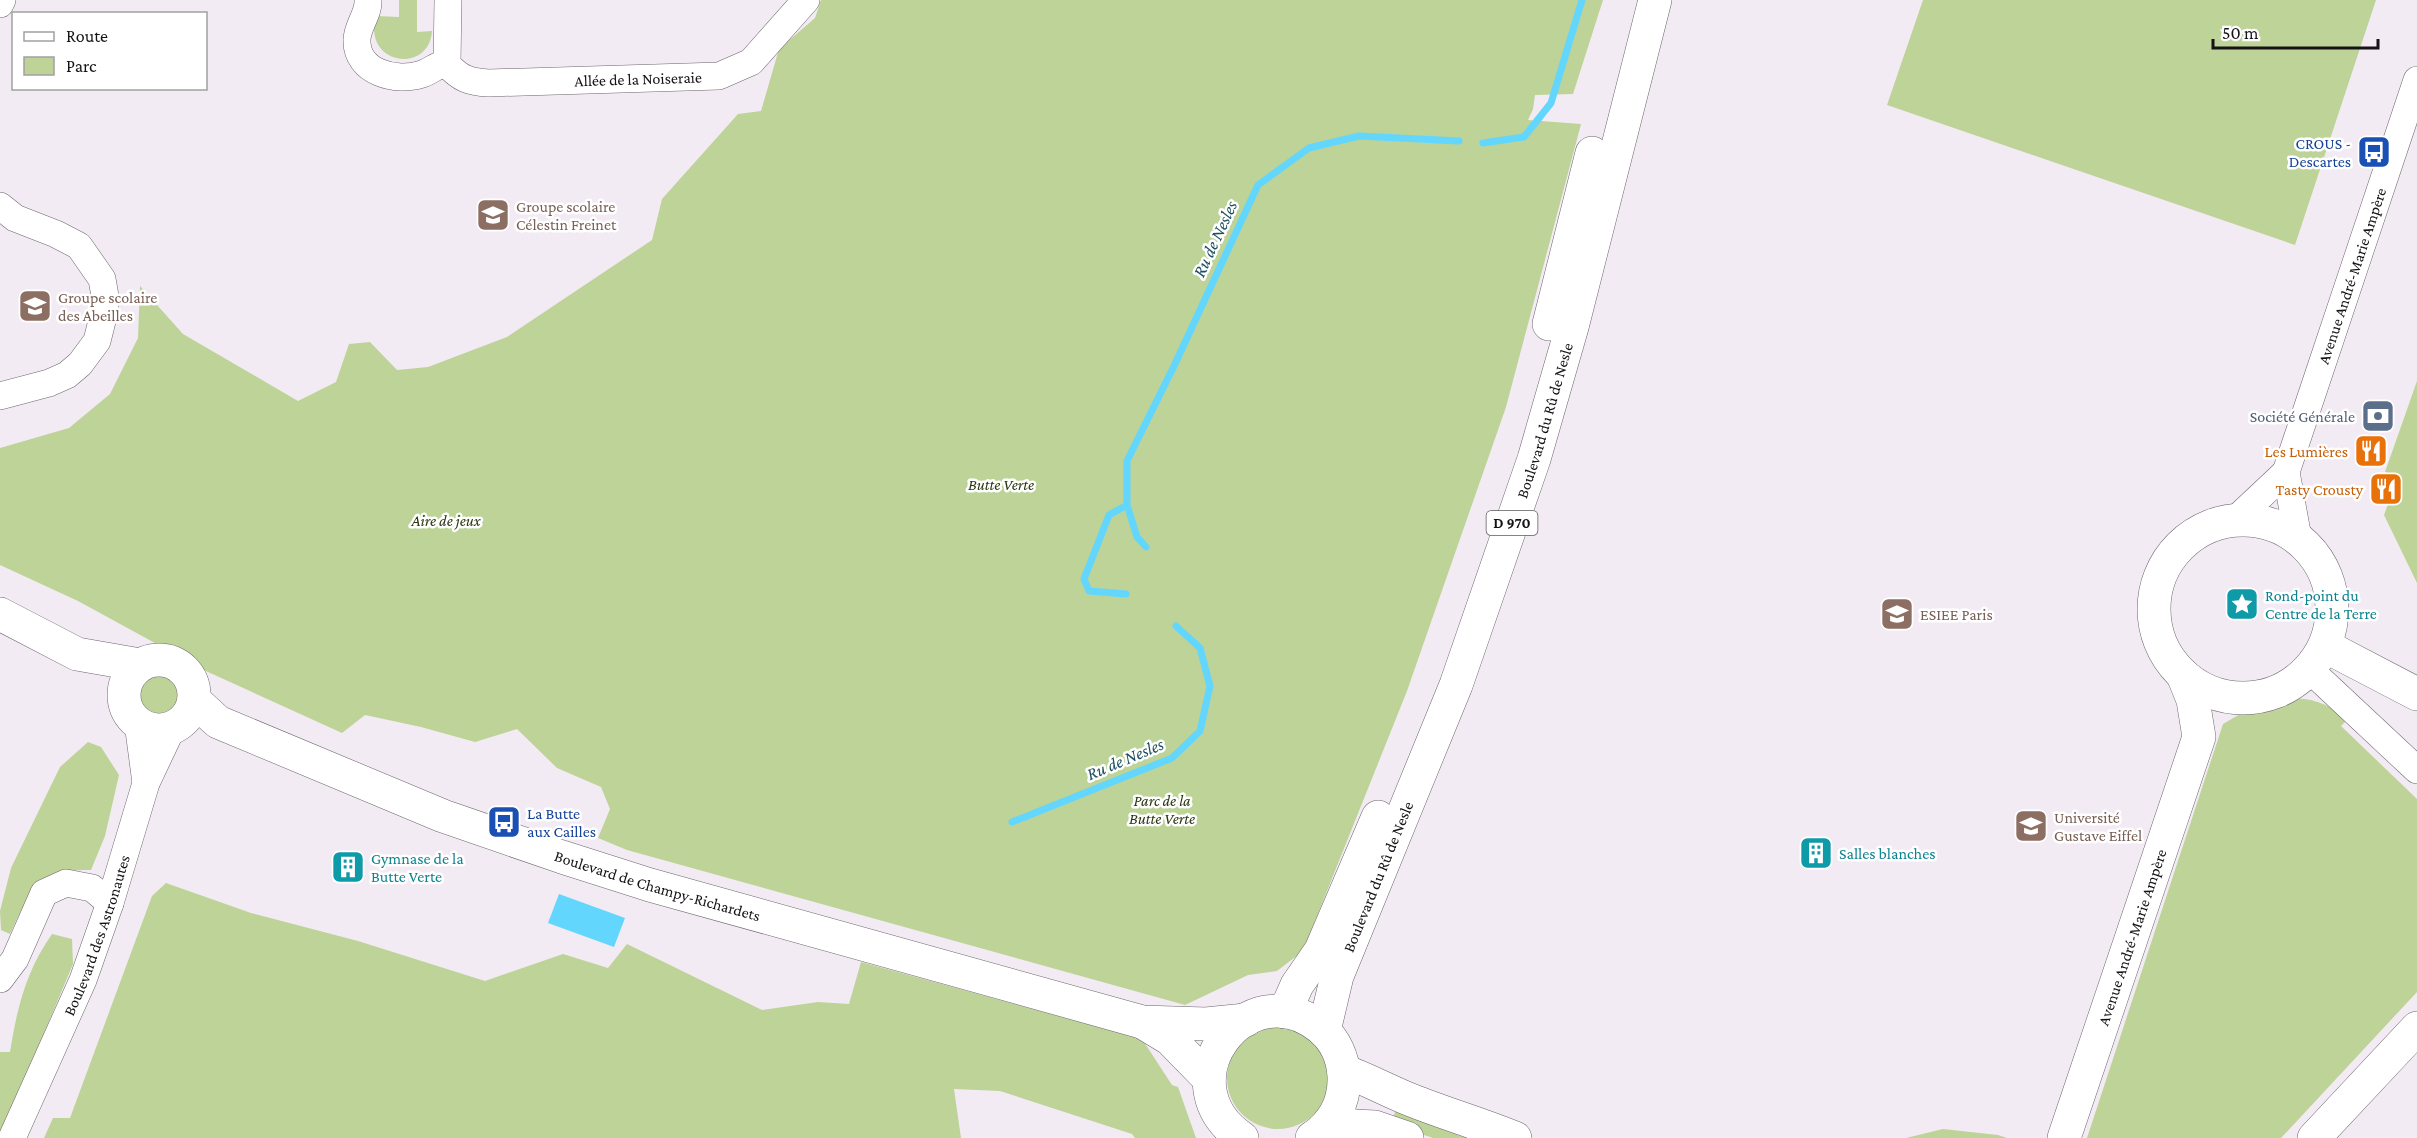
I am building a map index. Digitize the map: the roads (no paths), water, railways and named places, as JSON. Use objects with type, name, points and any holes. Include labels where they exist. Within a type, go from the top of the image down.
[{"type":"street","points":[[0,4],[2,0]]},
{"type":"street","points":[[368,0],[359,24],[357,50],[363,62],[371,69],[384,74],[405,76],[420,75],[438,64],[447,64],[448,0]]},
{"type":"street","name":"Allée de la Noiseraie","points":[[447,64],[457,75],[469,82],[489,83],[719,76],[751,62],[806,0]]},
{"type":"street","points":[[1285,1012],[1297,985],[1321,950],[1425,705],[1465,595],[1512,457],[1551,317],[1632,0]]},
{"type":"street","name":"Boulevard du Rû de Nesle","points":[[1324,1031],[1337,976],[1456,685],[1534,459],[1572,327],[1655,0]]},
{"type":"street","name":"Avenue André-Marie Ampère","points":[[2236,519],[2286,472],[2417,80]]},
{"type":"street","points":[[0,206],[15,218],[79,246],[102,279],[105,296],[105,309],[97,341],[80,364],[67,375],[49,383],[0,396]]},
{"type":"street","name":"Avenue André-Marie Ampère","points":[[2286,472],[2298,538]]},
{"type":"street","points":[[2236,519],[2258,520],[2279,527],[2298,538],[2318,560],[2330,587],[2333,617],[2317,657],[2292,684],[2270,694],[2247,698],[2224,696],[2202,688],[2183,675],[2165,652],[2155,624],[2154,594],[2164,566],[2182,543],[2207,526],[2236,519]]},
{"type":"street","name":"Boulevard de Champy-Richardets","points":[[0,614],[77,654],[110,685],[147,728],[160,730],[184,715],[194,688],[183,669],[173,663],[162,660],[140,665],[77,654]]},
{"type":"street","points":[[2317,657],[2417,694]]},
{"type":"street","points":[[2317,657],[2417,771]]},
{"type":"street","points":[[140,665],[128,678],[131,709],[146,783]]},
{"type":"street","name":"Avenue André-Marie Ampère","points":[[2064,1138],[2199,737],[2193,700],[2183,675]]},
{"type":"street","name":"Avenue André-Marie Ampère","points":[[2199,737],[2231,707],[2247,698]]},
{"type":"street","name":"Boulevard de Champy-Richardets","points":[[184,715],[218,723],[442,816],[650,885],[926,964],[1142,1022],[1206,1024],[1246,1020]]},
{"type":"street","name":"Boulevard des Astronautes","points":[[12,1138],[83,980],[110,903],[146,783],[184,715]]},
{"type":"street","points":[[0,980],[15,959],[44,893],[66,883],[92,888],[110,903]]},
{"type":"street","points":[[1234,1135],[1217,1112],[1209,1090],[1212,1059],[1221,1040],[1232,1028],[1263,1013],[1285,1012],[1307,1019],[1324,1031],[1336,1047],[1344,1071],[1343,1095],[1322,1129]]},
{"type":"street","name":"Boulevard de Champy-Richardets","points":[[1142,1022],[1170,1039],[1209,1079]]},
{"type":"street","points":[[2314,1138],[2417,1028]]},
{"type":"street","points":[[1344,1071],[1367,1079],[1373,1084],[1412,1101],[1515,1138]]},
{"type":"street","points":[[1322,1129],[1354,1126],[1376,1127],[1407,1138]]},
{"type":"water","points":[[559,894],[625,918],[614,947],[548,923]]},
{"type":"waterway","name":"Ru de Nesles","points":[[1483,143],[1524,137],[1551,103],[1582,0]]},
{"type":"waterway","name":"Ru de Nesles","points":[[1146,547],[1137,537],[1127,505],[1127,461],[1258,185],[1309,148],[1359,136],[1459,141]]},
{"type":"waterway","name":"Ru de Nesles","points":[[1126,594],[1089,591],[1084,579],[1109,515],[1127,505]]},
{"type":"waterway","name":"Ru de Nesles","points":[[1012,822],[1172,758],[1200,731],[1210,686],[1200,648],[1176,626]]},
{"type":"place","name":"CROUS - Descartes","points":[[2374,152]]},
{"type":"place","name":"Groupe scolaire Célestin Freinet","points":[[493,215]]},
{"type":"place","name":"Groupe scolaire des Abeilles","points":[[35,306]]},
{"type":"place","name":"Société Générale","points":[[2378,416]]},
{"type":"place","name":"Les Lumières","points":[[2371,451]]},
{"type":"place","name":"Tasty Crousty","points":[[2386,489]]},
{"type":"place","name":"Rond-point du Centre de la Terre","points":[[2242,604]]},
{"type":"place","name":"ESIEE Paris","points":[[1897,614]]},
{"type":"place","name":"La Butte aux Cailles","points":[[504,822]]},
{"type":"place","name":"Université Gustave Eiffel","points":[[2031,826]]},
{"type":"place","name":"Salles blanches","points":[[1816,853]]},
{"type":"place","name":"Gymnase de la Butte Verte","points":[[348,867]]},
{"type":"park label","name":"Butte Verte","points":[[1001,484]]},
{"type":"park label","name":"Aire de jeux","points":[[446,520]]},
{"type":"park label","name":"Parc de la Butte Verte","points":[[1162,809]]}]
